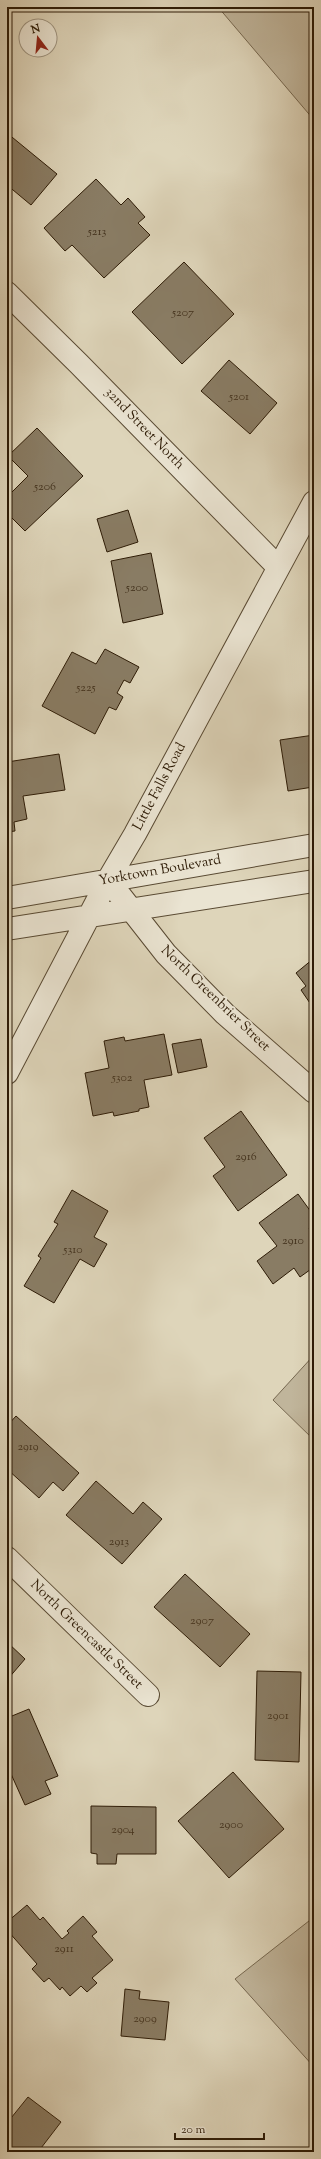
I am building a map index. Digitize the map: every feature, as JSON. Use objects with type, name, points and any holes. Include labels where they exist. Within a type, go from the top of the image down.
[{"type":"street","name":"32nd Street North","points":[[7,293],[79,364],[278,567]]},
{"type":"street","name":"Little Falls Road","points":[[7,1073],[108,880],[135,834],[314,502]]},
{"type":"street","name":"Yorktown Boulevard","points":[[7,898],[314,845]]},
{"type":"street","name":"North Greenbrier Street","points":[[108,880],[166,954],[226,1014],[314,1092]]},
{"type":"street","points":[[7,929],[314,881]]},
{"type":"street","name":"North Greencastle Street","points":[[7,1558],[148,1696]]},
{"type":"shaded area","points":[[218,7],[314,7],[314,120]]},
{"type":"shaded area","points":[[314,1355],[314,1440],[273,1400]]},
{"type":"shaded area","points":[[314,1917],[314,2067],[235,1979]]},
{"type":"building","points":[[7,133],[57,174],[31,205],[7,185]]},
{"type":"building","points":[[96,179],[121,205],[128,198],[145,217],[138,223],[150,235],[104,278],[72,245],[65,251],[44,228]]},
{"type":"building","points":[[184,262],[234,314],[182,364],[132,312]]},
{"type":"building","points":[[229,360],[277,403],[250,434],[201,391]]},
{"type":"building","points":[[37,428],[83,476],[25,531],[7,513],[7,497],[28,476],[8,456]]},
{"type":"building","points":[[128,510],[138,542],[107,552],[97,519]]},
{"type":"building","points":[[151,553],[163,614],[123,623],[111,561]]},
{"type":"building","points":[[105,649],[139,667],[130,683],[124,680],[117,693],[123,697],[116,710],[109,707],[95,734],[42,706],[72,652],[96,664]]},
{"type":"building","points":[[314,735],[313,787],[288,791],[280,740]]},
{"type":"building","points":[[59,754],[65,790],[23,796],[27,819],[14,822],[15,831],[7,832],[7,762]]},
{"type":"building","points":[[313,959],[314,1009],[301,990],[306,986],[296,973]]},
{"type":"building","points":[[164,1034],[172,1075],[144,1080],[149,1107],[139,1109],[139,1111],[114,1116],[113,1112],[93,1116],[85,1073],[109,1068],[104,1041],[124,1037],[125,1041]]},
{"type":"building","points":[[201,1039],[207,1067],[178,1073],[172,1044]]},
{"type":"building","points":[[241,1111],[287,1175],[238,1211],[213,1176],[225,1167],[204,1138]]},
{"type":"building","points":[[72,1190],[108,1211],[94,1237],[107,1244],[94,1267],[80,1259],[54,1303],[24,1286],[41,1258],[38,1256],[58,1224],[54,1222]]},
{"type":"building","points":[[298,1194],[314,1216],[314,1224],[309,1228],[314,1235],[314,1267],[300,1277],[294,1268],[273,1284],[257,1261],[277,1246],[259,1223]]},
{"type":"building","points":[[16,1416],[79,1473],[63,1491],[53,1482],[39,1498],[7,1469],[7,1426]]},
{"type":"building","points":[[96,1481],[133,1514],[143,1502],[162,1519],[122,1564],[66,1515]]},
{"type":"building","points":[[185,1574],[250,1634],[220,1667],[154,1607]]},
{"type":"building","points":[[7,1642],[25,1659],[7,1680]]},
{"type":"building","points":[[257,1671],[301,1672],[299,1762],[255,1760]]},
{"type":"building","points":[[29,1709],[58,1776],[45,1781],[51,1794],[25,1805],[7,1765],[7,1718]]},
{"type":"building","points":[[233,1772],[284,1829],[229,1878],[178,1821]]},
{"type":"building","points":[[91,1806],[156,1807],[156,1854],[117,1854],[116,1864],[97,1864],[97,1854],[91,1853]]},
{"type":"building","points":[[27,1905],[40,1920],[43,1917],[62,1939],[69,1933],[67,1931],[83,1916],[97,1932],[92,1936],[113,1960],[92,1978],[97,1983],[87,1992],[81,1986],[70,1996],[62,1987],[60,1990],[49,1978],[44,1982],[32,1969],[37,1964],[7,1930],[7,1922]]},
{"type":"building","points":[[125,1989],[140,1991],[139,1999],[169,2002],[165,2040],[121,2036]]},
{"type":"building","points":[[28,2097],[61,2122],[38,2152],[7,2152],[7,2123]]}]
